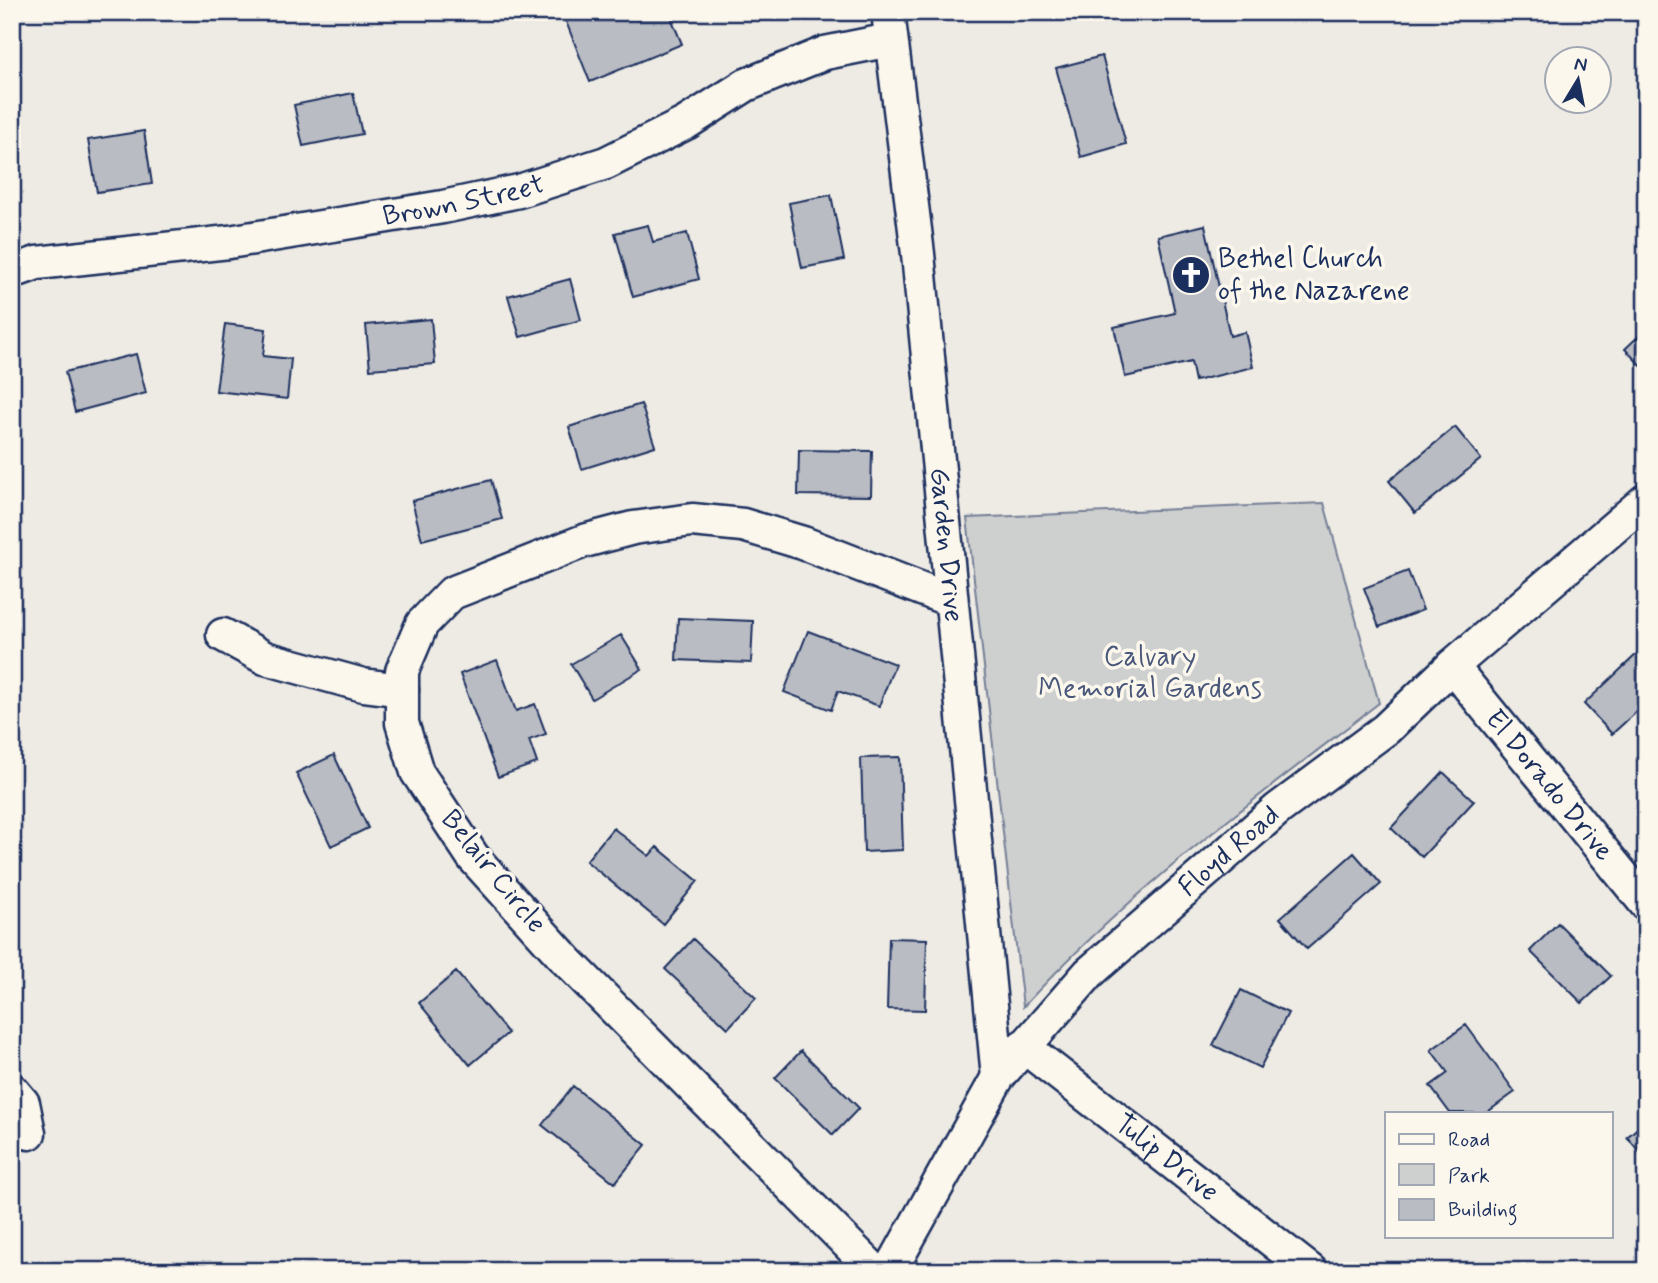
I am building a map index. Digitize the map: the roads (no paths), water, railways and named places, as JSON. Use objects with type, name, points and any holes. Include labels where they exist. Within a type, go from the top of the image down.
[{"type":"street","name":"Brown Street","points":[[12,272],[37,262],[229,242],[443,207],[519,191],[606,163],[686,123],[746,85],[889,26]]},
{"type":"street","name":"Garden Drive","points":[[889,26],[918,254],[998,1077]]},
{"type":"street","name":"Floyd Road","points":[[890,1271],[998,1077],[1088,973],[1278,809],[1386,729],[1451,666],[1646,500]]},
{"type":"street","name":"Belair Circle","points":[[875,1271],[567,961],[473,857],[417,772],[402,723],[402,671],[422,624],[452,593],[584,541],[633,528],[692,520],[743,525],[803,542],[950,600]]},
{"type":"street","points":[[223,635],[265,658],[363,685],[402,690]]},
{"type":"street","name":"El Dorado Drive","points":[[1451,666],[1646,904]]},
{"type":"street","name":"Tulip Drive","points":[[1023,1046],[1311,1271]]},
{"type":"street","points":[[12,1090],[23,1103],[29,1133]]},
{"type":"place","name":"Bethel Church of the Nazarene","points":[[1191,275]]},
{"type":"park label","name":"Calvary Memorial Gardens","points":[[1150,673]]}]
